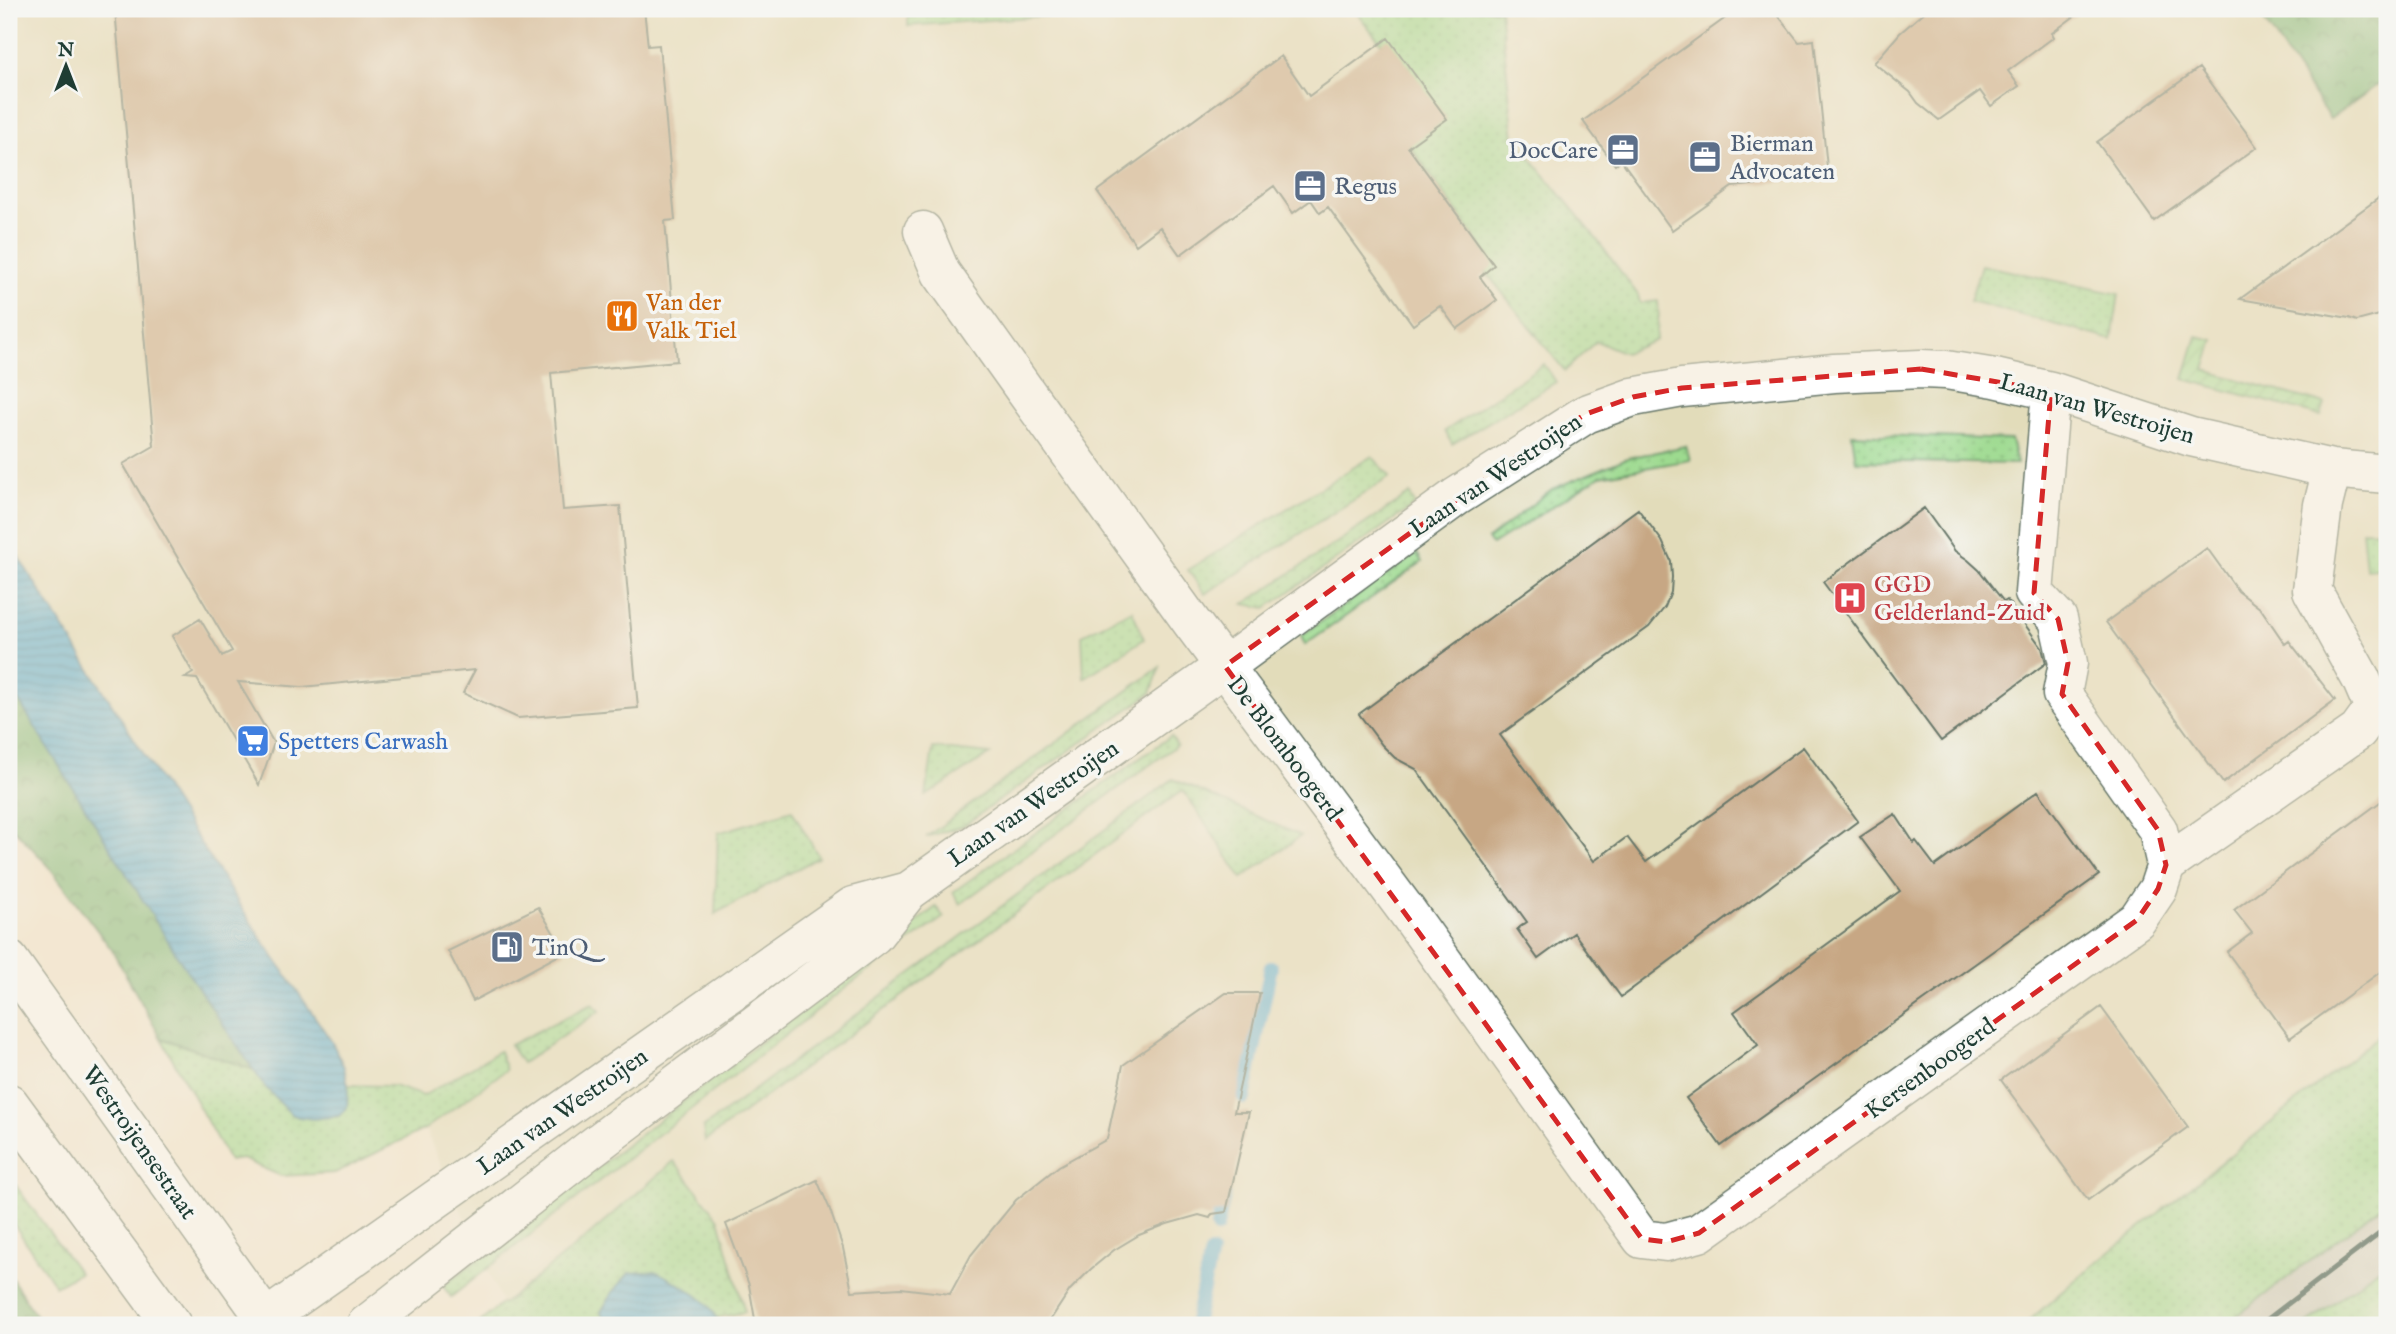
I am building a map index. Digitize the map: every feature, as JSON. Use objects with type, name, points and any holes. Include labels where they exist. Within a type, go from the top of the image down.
[{"type":"street","name":"De Blomboogerd","points":[[922,232],[941,273],[1225,666],[1406,910],[1642,1239],[1666,1242]]},
{"type":"street","name":"Laan van Westroijen","points":[[366,1325],[590,1149],[874,935],[909,891],[1225,666],[1456,497],[1586,414],[1633,397],[1682,388],[1834,373],[1921,369],[1995,378],[2051,391],[2191,436],[2332,469],[2387,474]]},
{"type":"street","points":[[2051,391],[2034,593],[2058,619],[2068,663],[2062,694],[2158,830],[2166,865],[2358,731],[2374,709],[2361,679],[2312,590],[2323,505],[2332,469]]},
{"type":"street","name":"Kersenboogerd","points":[[1666,1242],[1699,1233],[2137,919],[2158,890],[2166,865]]},
{"type":"street","name":"Laan van Westroijen","points":[[264,1323],[853,906],[909,891]]},
{"type":"street","name":"Westroijensestraat","points":[[9,960],[264,1323]]},
{"type":"street","points":[[9,1103],[172,1325]]},
{"type":"highlighted area","points":[[1921,369],[2051,391],[2034,593],[2058,619],[2068,663],[2062,694],[2158,830],[2166,865],[2158,889],[2137,920],[1699,1233],[1666,1242],[1642,1239],[1225,666],[1512,460],[1586,414],[1633,397],[1682,388]]},
{"type":"shaded area","points":[[9,9],[2256,9],[2330,119],[2387,78],[2387,1029],[2074,1281],[2024,1325],[718,1325],[718,1320],[700,1297],[656,1271],[628,1274],[601,1311],[606,1325],[518,1325],[502,1303],[425,1129],[506,1071],[498,1051],[423,1096],[394,1086],[348,1085],[344,1067],[332,1042],[253,926],[9,542]]},
{"type":"shaded area","points":[[2387,1202],[2387,1261],[2306,1325],[2225,1325]]},
{"type":"green space","points":[[908,9],[1137,9],[908,26]]},
{"type":"green space","points":[[1354,9],[1500,9],[1514,138],[1589,229],[1638,295],[1640,303],[1658,301],[1656,340],[1625,353],[1596,341],[1565,371],[1481,266],[1489,257],[1409,145],[1439,116]]},
{"type":"green space","points":[[2256,9],[2387,9],[2387,78],[2330,119]]},
{"type":"green space","points":[[1981,265],[2119,294],[2112,340],[1970,301]]},
{"type":"green space","points":[[2197,336],[2214,340],[2205,370],[2325,404],[2321,416],[2184,379]]},
{"type":"green space","points":[[1544,364],[1556,382],[1452,444],[1445,431]]},
{"type":"green space","points":[[1852,434],[2011,440],[2017,464],[1856,461]]},
{"type":"green space","points":[[1686,446],[1690,460],[1600,476],[1492,545],[1488,539],[1552,489],[1627,458]]},
{"type":"green space","points":[[1372,456],[1390,477],[1205,594],[1188,570]]},
{"type":"green space","points":[[1410,494],[1415,505],[1266,608],[1244,604]]},
{"type":"green space","points":[[2362,530],[2387,531],[2387,567],[2366,569]]},
{"type":"green space","points":[[1417,553],[1422,562],[1305,645],[1301,636]]},
{"type":"green space","points":[[1132,610],[1144,639],[1084,678],[1082,635]]},
{"type":"green space","points":[[1160,667],[1151,693],[963,826],[926,837]]},
{"type":"green space","points":[[9,685],[185,968],[254,1070],[161,1038],[112,950],[47,864],[9,824]]},
{"type":"green space","points":[[1171,736],[1177,745],[960,904],[953,892]]},
{"type":"green space","points":[[933,748],[990,754],[926,796]]},
{"type":"green space","points":[[1173,779],[1301,836],[1242,878],[1183,790],[705,1141],[703,1128]]},
{"type":"green space","points":[[792,810],[819,857],[715,914],[718,833]]},
{"type":"green space","points":[[936,907],[944,917],[852,983],[451,1297],[443,1286]]},
{"type":"green space","points":[[592,1004],[600,1011],[522,1063],[510,1045]]},
{"type":"green space","points":[[2387,1029],[2387,1202],[2225,1325],[2024,1325],[2074,1281]]},
{"type":"green space","points":[[161,1038],[254,1070],[291,1114],[313,1119],[339,1116],[347,1107],[348,1085],[394,1086],[423,1096],[499,1051],[506,1070],[425,1129],[335,1173],[281,1176],[242,1159],[229,1161]]},
{"type":"green space","points":[[674,1161],[719,1219],[745,1312],[716,1318],[698,1296],[652,1272],[628,1274],[601,1311],[606,1325],[477,1325],[587,1237]]},
{"type":"green space","points":[[9,1176],[79,1273],[55,1286],[9,1217]]},
{"type":"green space","points":[[2387,1261],[2387,1325],[2306,1325]]},
{"type":"green space","points":[[9,1274],[42,1325],[9,1325]]},
{"type":"water","points":[[9,542],[253,926],[332,1042],[344,1067],[348,1085],[347,1107],[339,1116],[313,1119],[298,1117],[291,1114],[265,1087],[185,968],[9,685]]},
{"type":"water","points":[[656,1271],[702,1300],[710,1307],[718,1325],[606,1325],[601,1312],[629,1273]]},
{"type":"building","points":[[115,9],[644,9],[648,46],[659,45],[675,220],[665,221],[677,361],[551,373],[563,510],[620,506],[638,708],[518,718],[463,693],[475,670],[302,687],[238,682],[274,743],[259,785],[197,679],[185,678],[193,673],[172,636],[200,619],[222,656],[232,651],[123,464],[154,446]]},
{"type":"building","points":[[1738,9],[1773,9],[1799,42],[1814,40],[1828,177],[1732,187],[1672,230],[1621,160],[1615,165],[1583,121]]},
{"type":"building","points":[[1928,9],[2084,9],[2052,33],[2054,37],[2008,71],[2019,86],[1991,106],[1980,91],[1939,120],[1874,63],[1900,33]]},
{"type":"building","points":[[1388,38],[1447,119],[1408,147],[1494,265],[1480,277],[1497,300],[1457,329],[1440,306],[1413,325],[1328,207],[1320,213],[1311,200],[1293,213],[1274,186],[1180,255],[1160,227],[1136,245],[1097,191],[1281,56],[1309,96]]},
{"type":"building","points":[[2199,68],[2257,147],[2154,221],[2097,142]]},
{"type":"building","points":[[2387,192],[2387,313],[2357,321],[2240,299]]},
{"type":"building","points":[[1924,508],[1955,551],[1979,570],[2004,602],[2007,600],[2042,648],[2046,663],[1941,741],[1823,582]]},
{"type":"building","points":[[1638,509],[1662,541],[1671,561],[1671,592],[1665,607],[1649,627],[1500,735],[1594,861],[1627,837],[1646,862],[1803,747],[1858,821],[1621,997],[1574,933],[1538,959],[1517,929],[1527,922],[1416,769],[1395,758],[1359,714]]},
{"type":"building","points":[[2207,548],[2238,591],[2261,609],[2285,644],[2289,641],[2335,700],[2223,783],[2106,622]]},
{"type":"building","points":[[2038,791],[2099,875],[1721,1146],[1686,1098],[1758,1045],[1734,1012],[1900,891],[1860,837],[1895,814],[1914,843],[1916,841],[1935,866]]},
{"type":"building","points":[[2387,797],[2387,967],[2290,1038],[2227,952],[2252,933],[2234,910]]},
{"type":"building","points":[[538,907],[565,952],[473,1001],[448,951]]},
{"type":"building","points":[[1226,993],[1260,993],[1234,1112],[1249,1112],[1226,1212],[1212,1214],[1210,1218],[1199,1215],[1167,1224],[1139,1235],[1114,1250],[1070,1290],[1047,1325],[756,1325],[749,1285],[726,1224],[817,1180],[843,1248],[852,1291],[901,1288],[950,1294],[971,1255],[1016,1200],[1059,1166],[1107,1139],[1123,1065]]},
{"type":"building","points":[[2101,1007],[2188,1127],[2088,1200],[2001,1080]]},
{"type":"waterway","points":[[1244,1098],[1271,967]]},
{"type":"waterway","points":[[1217,1227],[1224,1196]]},
{"type":"waterway","points":[[1195,1325],[1211,1253]]},
{"type":"railway","points":[[2260,1325],[2387,1228]]},
{"type":"place","name":"DocCare","points":[[1623,150]]},
{"type":"place","name":"Bierman Advocaten","points":[[1705,157]]},
{"type":"place","name":"Regus","points":[[1310,186]]},
{"type":"place","name":"Van der Valk Tiel","points":[[622,316]]},
{"type":"place","name":"GGD Gelderland-Zuid","points":[[1850,598]]},
{"type":"place","name":"Spetters Carwash","points":[[253,741]]},
{"type":"place","name":"TinQ","points":[[507,947]]}]
